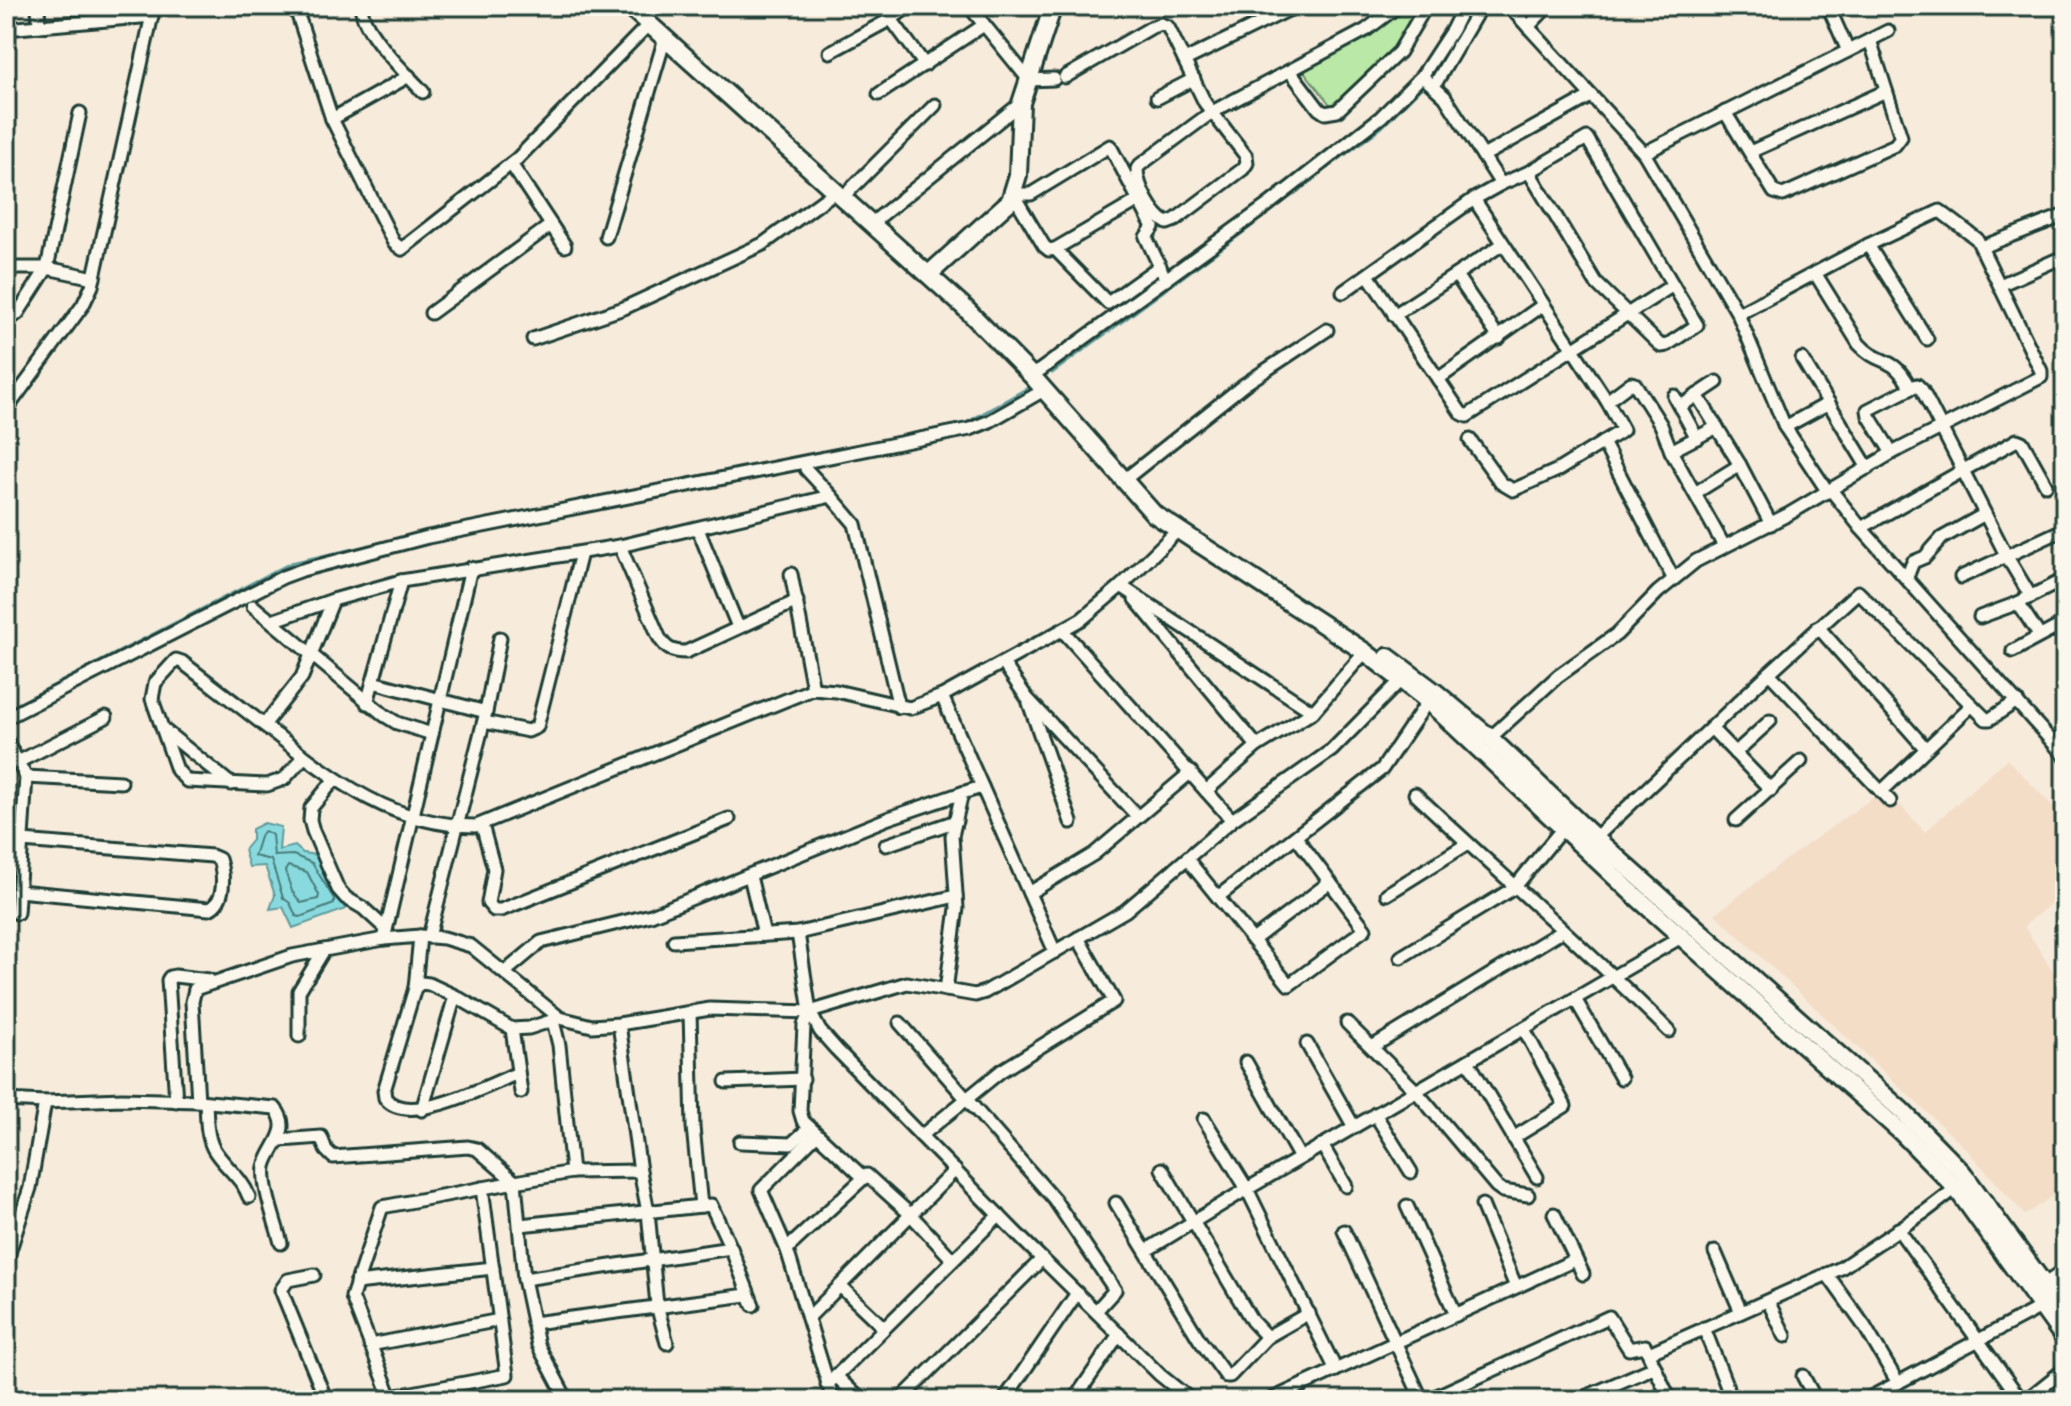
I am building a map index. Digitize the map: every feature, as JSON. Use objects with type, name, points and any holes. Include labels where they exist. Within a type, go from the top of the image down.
[{"type":"main road","points":[[629,6],[929,274],[1032,376],[1154,514],[1365,652],[1428,701],[1563,828],[1901,1132],[1956,1188],[2065,1339]]},
{"type":"main road","points":[[929,274],[1001,211],[1013,194],[1018,175],[1021,103],[1053,6]]},
{"type":"main road","points":[[1136,494],[1160,506],[1371,645],[1490,738],[1595,838],[1849,1062],[1934,1142],[1962,1172],[2065,1313]]},
{"type":"street","points":[[38,6],[39,26]]},
{"type":"street","points":[[103,6],[104,21]]},
{"type":"street","points":[[295,6],[332,119],[398,248],[405,247],[511,164],[560,118],[649,24]]},
{"type":"street","points":[[362,6],[360,12],[367,27],[423,92]]},
{"type":"street","points":[[830,52],[909,6]]},
{"type":"street","points":[[969,6],[1029,80],[1059,78],[1161,24],[1168,27],[1212,112],[1246,156],[1247,163],[1167,223],[1154,212],[1137,179],[1137,169],[1212,112],[1290,71],[1383,18],[1398,6]]},
{"type":"street","points":[[1185,60],[1296,6]]},
{"type":"street","points":[[1375,6],[1383,18]]},
{"type":"street","points":[[1290,71],[1319,109],[1325,113],[1337,111],[1399,52],[1426,6]]},
{"type":"street","points":[[1032,376],[1166,280],[1381,117],[1422,76],[1464,6]]},
{"type":"street","points":[[1434,86],[1481,6]]},
{"type":"street","points":[[1509,6],[1644,153],[1738,314],[1785,427],[1829,491],[2065,756]]},
{"type":"street","points":[[1528,27],[1548,6]]},
{"type":"street","points":[[1828,6],[1848,51]]},
{"type":"street","points":[[6,29],[104,21],[153,11],[94,278],[83,305],[6,410]]},
{"type":"street","points":[[891,19],[925,65]]},
{"type":"street","points":[[879,94],[984,25]]},
{"type":"street","points":[[1644,153],[1888,31]]},
{"type":"street","points":[[606,237],[665,38]]},
{"type":"street","points":[[1725,112],[1774,192],[1786,195],[1898,143],[1901,137],[1870,40]]},
{"type":"street","points":[[332,119],[409,76]]},
{"type":"street","points":[[1422,76],[1445,97],[1501,184]]},
{"type":"street","points":[[1157,98],[1194,79]]},
{"type":"street","points":[[1750,152],[1886,91]]},
{"type":"street","points":[[1483,156],[1591,96]]},
{"type":"street","points":[[872,223],[1021,103]]},
{"type":"street","points":[[533,339],[624,308],[763,244],[839,194],[935,105]]},
{"type":"street","points":[[6,322],[18,313],[47,268],[80,113]]},
{"type":"street","points":[[1343,292],[1474,199],[1587,138],[1697,322],[1695,327],[1661,346],[1596,283],[1529,172]]},
{"type":"street","points":[[1013,194],[1031,194],[1110,146],[1153,227],[1146,237],[1166,280]]},
{"type":"street","points":[[511,164],[565,246]]},
{"type":"street","points":[[1013,194],[1044,246],[1055,249],[1108,303],[1160,266]]},
{"type":"street","points":[[1470,440],[1501,483],[1513,490],[1558,470],[1623,430],[1474,199]]},
{"type":"street","points":[[1055,249],[1139,200]]},
{"type":"street","points":[[1490,738],[1558,676],[1617,634],[1673,578],[1724,546],[1771,524],[1892,453],[2041,377],[2041,371],[1982,247],[1973,235],[1944,212],[1937,211],[1868,245],[1738,314]]},
{"type":"street","points":[[1982,247],[2065,215]]},
{"type":"street","points":[[431,313],[551,225]]},
{"type":"street","points":[[1394,315],[1503,244]]},
{"type":"street","points":[[1868,245],[1927,339]]},
{"type":"street","points":[[2000,285],[2065,256]]},
{"type":"street","points":[[6,268],[47,268],[94,278]]},
{"type":"street","points":[[1815,273],[1859,344],[1867,353],[1897,366],[1910,387]]},
{"type":"street","points":[[1368,275],[1461,413],[1467,416],[1673,285]]},
{"type":"street","points":[[1456,275],[1499,338]]},
{"type":"street","points":[[1438,379],[1543,305]]},
{"type":"street","points":[[1124,480],[1245,384],[1327,330]]},
{"type":"street","points":[[1802,359],[1868,468]]},
{"type":"street","points":[[1697,438],[1678,401],[1697,395],[1717,382]]},
{"type":"street","points":[[1607,401],[1631,383],[1635,384],[1661,425],[1671,451],[1724,546]]},
{"type":"street","points":[[1892,453],[1868,410],[1910,387],[1920,386],[2006,555],[2031,597]]},
{"type":"street","points":[[6,718],[108,664],[302,570],[428,537],[970,429],[1000,416],[1044,390]]},
{"type":"street","points":[[1697,395],[1740,465],[1771,524]]},
{"type":"street","points":[[1785,427],[1829,403]]},
{"type":"street","points":[[1671,451],[1717,427]]},
{"type":"street","points":[[1861,528],[2019,440],[2046,485]]},
{"type":"street","points":[[1603,442],[1673,578]]},
{"type":"street","points":[[1695,493],[1740,465]]},
{"type":"street","points":[[806,469],[855,524],[899,707]]},
{"type":"street","points":[[272,621],[401,581],[620,546],[831,496]]},
{"type":"street","points":[[1907,577],[1913,562],[1925,557],[1938,541],[1985,514]]},
{"type":"street","points":[[698,529],[738,627]]},
{"type":"street","points":[[1961,577],[2065,529]]},
{"type":"street","points":[[304,757],[290,774],[276,783],[193,782],[181,777],[152,699],[152,690],[171,662],[182,662],[304,757],[372,801],[411,817],[457,826],[482,825],[813,689],[836,691],[910,708],[942,696],[1082,619],[1124,588],[1177,531]]},
{"type":"street","points":[[620,546],[665,647],[674,652],[686,652],[797,601]]},
{"type":"street","points":[[373,682],[528,731],[537,727],[581,553]]},
{"type":"street","points":[[385,934],[471,568]]},
{"type":"street","points":[[791,574],[813,689]]},
{"type":"street","points":[[1980,617],[2018,603],[2065,579]]},
{"type":"street","points":[[367,703],[401,581]]},
{"type":"street","points":[[1124,588],[1313,712]]},
{"type":"street","points":[[1124,588],[1257,746]]},
{"type":"street","points":[[1595,838],[1854,594],[1863,594],[1988,720],[2017,701]]},
{"type":"street","points":[[264,725],[302,677],[333,600]]},
{"type":"street","points":[[2018,603],[2039,635]]},
{"type":"street","points":[[253,606],[367,703],[397,723],[432,734]]},
{"type":"street","points":[[2013,651],[2065,623]]},
{"type":"street","points":[[1818,627],[1926,749]]},
{"type":"street","points":[[1063,631],[1232,820]]},
{"type":"street","points":[[500,638],[485,717],[424,936],[415,988],[384,1091],[385,1098],[395,1108],[422,1110],[518,1073]]},
{"type":"street","points":[[1206,791],[1257,746],[1313,712],[1365,652]]},
{"type":"street","points":[[1003,663],[1027,698],[1138,817]]},
{"type":"street","points":[[1769,673],[1890,801]]},
{"type":"street","points":[[415,988],[421,983],[429,984],[512,1029],[557,1019],[592,1026],[619,1024],[710,1009],[810,1012],[907,983],[975,995],[985,992],[1125,911],[1232,820],[1332,750],[1401,680]]},
{"type":"street","points":[[942,696],[1055,952]]},
{"type":"street","points":[[1027,698],[1071,822]]},
{"type":"street","points":[[1219,896],[1382,769],[1428,701]]},
{"type":"street","points":[[1881,792],[1972,705]]},
{"type":"street","points":[[20,761],[106,717]]},
{"type":"street","points":[[1735,753],[1770,721]]},
{"type":"street","points":[[1711,728],[1771,790]]},
{"type":"street","points":[[164,729],[231,784]]},
{"type":"street","points":[[6,740],[26,777],[17,913]]},
{"type":"street","points":[[1736,820],[1801,761]]},
{"type":"street","points":[[1029,893],[1094,854],[1191,772]]},
{"type":"street","points":[[26,777],[121,782]]},
{"type":"street","points":[[335,779],[311,808],[313,831],[338,889],[363,908],[385,934]]},
{"type":"street","points":[[505,972],[541,942],[651,915],[889,818],[982,787]]},
{"type":"street","points":[[946,990],[957,908],[952,836],[962,793]]},
{"type":"street","points":[[1415,794],[1514,888],[1614,976],[1669,1031]]},
{"type":"street","points":[[482,825],[493,861],[488,903],[494,910],[501,910],[729,819]]},
{"type":"street","points":[[886,845],[956,821]]},
{"type":"street","points":[[1401,957],[1514,888],[1563,828]]},
{"type":"street","points":[[1187,859],[1289,985],[1365,929],[1296,837]]},
{"type":"street","points":[[18,891],[209,909],[221,899],[221,865],[219,859],[212,856],[22,841]]},
{"type":"street","points":[[1387,894],[1467,844]]},
{"type":"street","points":[[750,876],[764,935]]},
{"type":"street","points":[[1253,940],[1330,882]]},
{"type":"street","points":[[674,941],[798,933],[956,896]]},
{"type":"street","points":[[1372,1047],[1562,931]]},
{"type":"street","points":[[798,933],[810,1012],[820,1031],[1042,1259],[1160,1375],[1191,1400]]},
{"type":"street","points":[[249,1197],[242,1182],[213,1149],[208,1134],[202,1102],[195,989],[292,956],[385,934],[424,936],[471,946],[557,1019],[572,1172]]},
{"type":"street","points":[[1147,1250],[1683,936]]},
{"type":"street","points":[[921,1136],[1001,1071],[1114,1001],[1078,938]]},
{"type":"street","points":[[299,1036],[299,991],[324,950]]},
{"type":"street","points":[[176,1101],[168,980],[175,976],[214,981]]},
{"type":"street","points":[[422,1110],[455,996]]},
{"type":"street","points":[[1575,999],[1621,1078]]},
{"type":"street","points":[[690,1012],[693,1127],[701,1206]]},
{"type":"street","points":[[810,1012],[804,1025],[800,1111],[803,1121],[863,1177]]},
{"type":"street","points":[[900,1023],[1054,1199],[1115,1290],[1096,1311]]},
{"type":"street","points":[[1347,1023],[1416,1091],[1496,1186],[1503,1191],[1528,1195]]},
{"type":"street","points":[[619,1024],[648,1212],[657,1305],[667,1343]]},
{"type":"street","points":[[512,1029],[521,1092]]},
{"type":"street","points":[[1513,1138],[1565,1106],[1524,1029]]},
{"type":"street","points":[[1307,1044],[1354,1127]]},
{"type":"street","points":[[1468,1061],[1537,1177]]},
{"type":"street","points":[[1246,1062],[1300,1158]]},
{"type":"street","points":[[726,1082],[803,1079]]},
{"type":"street","points":[[6,1100],[122,1099],[275,1108],[279,1113],[281,1140],[266,1162],[264,1175],[281,1243]]},
{"type":"street","points":[[6,1262],[30,1188],[45,1102]]},
{"type":"street","points":[[1375,1114],[1411,1172]]},
{"type":"street","points":[[1204,1119],[1247,1189],[1336,1370]]},
{"type":"street","points":[[740,1142],[791,1144],[813,1131]]},
{"type":"street","points":[[813,1131],[761,1190],[787,1250],[831,1380],[833,1400]]},
{"type":"street","points":[[281,1140],[321,1137],[326,1150],[333,1157],[468,1147],[477,1149],[515,1182],[524,1279],[538,1345],[546,1366],[567,1400]]},
{"type":"street","points":[[1322,1145],[1346,1186]]},
{"type":"street","points":[[1162,1169],[1252,1321],[1267,1337]]},
{"type":"street","points":[[808,1318],[955,1170]]},
{"type":"street","points":[[482,1188],[507,1375],[392,1398],[352,1297],[382,1207],[482,1188],[572,1172],[640,1171]]},
{"type":"street","points":[[787,1250],[863,1177],[871,1176],[953,1260]]},
{"type":"street","points":[[1649,1353],[1827,1274],[1956,1188]]},
{"type":"street","points":[[1116,1203],[1199,1339],[1227,1377],[1267,1337],[1309,1313]]},
{"type":"street","points":[[520,1225],[711,1205],[750,1300],[657,1305],[533,1323]]},
{"type":"street","points":[[1482,1205],[1516,1287]]},
{"type":"street","points":[[1407,1206],[1456,1315]]},
{"type":"street","points":[[1554,1214],[1583,1274]]},
{"type":"street","points":[[831,1380],[999,1215]]},
{"type":"street","points":[[1898,1229],[2024,1400],[2065,1369]]},
{"type":"street","points":[[1344,1231],[1425,1400],[1609,1317],[1629,1349],[1645,1346],[1670,1400]]},
{"type":"street","points":[[524,1279],[731,1248]]},
{"type":"street","points":[[1715,1252],[1741,1312]]},
{"type":"street","points":[[900,1400],[1042,1259]]},
{"type":"street","points":[[1270,1400],[1290,1396],[1336,1370],[1575,1260]]},
{"type":"street","points":[[356,1283],[493,1268]]},
{"type":"street","points":[[2045,1284],[2065,1270]]},
{"type":"street","points":[[1827,1274],[1865,1327],[1898,1383]]},
{"type":"street","points":[[314,1275],[288,1280],[281,1290],[326,1400]]},
{"type":"street","points":[[840,1286],[884,1328]]},
{"type":"street","points":[[1004,1400],[1077,1293]]},
{"type":"street","points":[[1768,1301],[1785,1336]]},
{"type":"street","points":[[1869,1400],[2041,1307]]},
{"type":"street","points":[[370,1345],[500,1320]]},
{"type":"street","points":[[1704,1328],[1732,1400]]},
{"type":"street","points":[[1074,1400],[1119,1334]]},
{"type":"street","points":[[1578,1400],[1655,1367]]},
{"type":"street","points":[[1803,1376],[1816,1400]]},
{"type":"street","points":[[831,1380],[861,1400]]},
{"type":"shaded area","points":[[2007,759],[2065,819],[2065,891],[2024,926],[2065,990],[2065,1187],[2025,1215],[1965,1148],[1715,914],[1885,789],[1925,832]]},
{"type":"green space","points":[[1405,6],[1422,6],[1397,46],[1332,107],[1303,70],[1379,29]]},
{"type":"water","points":[[264,823],[281,827],[279,850],[295,846],[303,853],[316,855],[342,896],[346,909],[293,928],[283,907],[270,909],[275,895],[265,866],[249,867],[244,850],[252,840],[252,829]]},
{"type":"waterway","points":[[1454,41],[1473,6]]},
{"type":"waterway","points":[[1435,72],[1441,66]]},
{"type":"waterway","points":[[1327,168],[1382,127],[1426,83]]},
{"type":"waterway","points":[[1267,214],[1315,178]]},
{"type":"waterway","points":[[1052,373],[1253,225]]},
{"type":"waterway","points":[[475,521],[966,423],[1033,385]]},
{"type":"waterway","points":[[6,710],[291,563],[468,523]]}]
